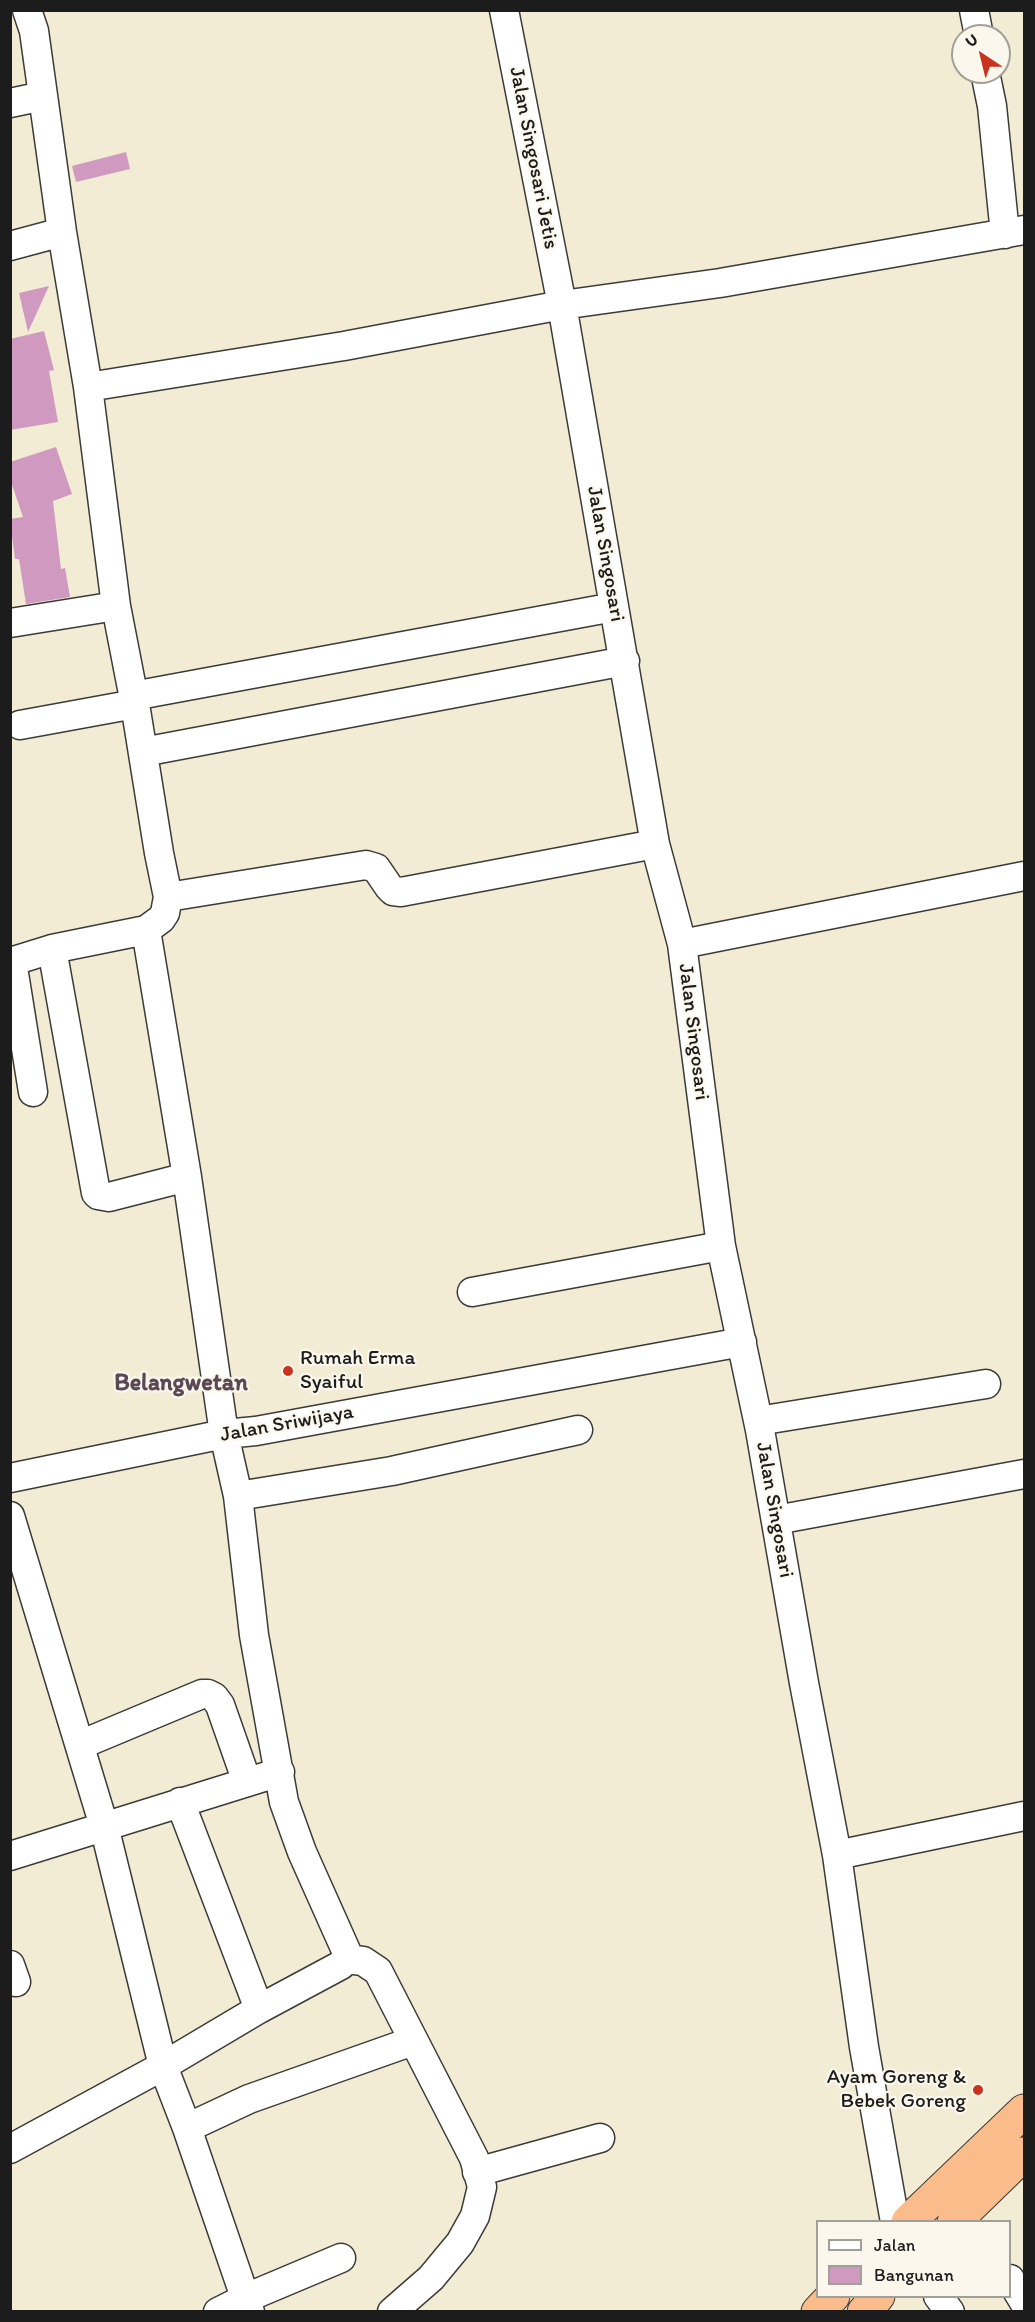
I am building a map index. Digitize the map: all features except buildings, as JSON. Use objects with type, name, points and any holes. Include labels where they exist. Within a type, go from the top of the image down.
[{"type":"highway","points":[[910,2220],[1024,2111]]},
{"type":"highway","points":[[958,2220],[1024,2154]]},
{"type":"highway","points":[[818,2312],[831,2298]]},
{"type":"highway","points":[[864,2312],[876,2298]]},
{"type":"street","points":[[27,10],[34,32],[62,232],[88,387],[116,606],[168,897],[165,912],[146,930],[52,949],[11,962],[33,1092]]},
{"type":"street","name":"Jalan Singosari Jetis","points":[[504,10],[562,305]]},
{"type":"street","points":[[88,387],[344,346],[562,305],[720,283],[1015,232],[988,84]]},
{"type":"street","points":[[10,103],[43,96]]},
{"type":"street","points":[[10,246],[62,232]]},
{"type":"street","name":"Jalan Singosari","points":[[562,305],[655,844],[682,944],[721,1246],[758,1421],[837,1855],[864,2047],[895,2220]]},
{"type":"street","points":[[10,623],[116,606]]},
{"type":"street","points":[[20,725],[134,700],[614,607]]},
{"type":"street","points":[[143,752],[625,661]]},
{"type":"street","points":[[168,897],[366,865],[376,868],[389,887],[393,891],[400,892],[655,844]]},
{"type":"street","points":[[682,944],[1024,876]]},
{"type":"street","points":[[10,2149],[163,2066],[259,2009],[341,1965],[346,1959],[346,1948],[302,1852],[284,1802],[254,1635],[238,1496],[224,1434],[187,1178],[146,930]]},
{"type":"street","points":[[52,949],[96,1193],[102,1197],[109,1197],[187,1178]]},
{"type":"street","points":[[472,1292],[721,1246]]},
{"type":"street","name":"Jalan Sriwijaya","points":[[10,1478],[224,1434],[256,1431],[742,1342]]},
{"type":"street","points":[[758,1421],[986,1384]]},
{"type":"street","points":[[238,1496],[392,1471],[578,1430]]},
{"type":"street","points":[[776,1520],[1024,1474]]},
{"type":"street","points":[[10,1516],[104,1826],[163,2066],[187,2128],[248,2305]]},
{"type":"street","points":[[80,1745],[202,1694],[208,1694],[220,1705],[247,1782]]},
{"type":"street","points":[[10,1856],[280,1772]]},
{"type":"street","points":[[180,1802],[259,2009]]},
{"type":"street","points":[[837,1855],[1024,1816]]},
{"type":"street","points":[[346,1959],[363,1961],[378,1971],[474,2158],[482,2187],[475,2216],[460,2243],[431,2278],[392,2312]]},
{"type":"street","points":[[187,2128],[249,2099],[413,2041]]},
{"type":"street","points":[[477,2172],[600,2138]]},
{"type":"street","points":[[936,2194],[958,2220]]},
{"type":"street","points":[[218,2312],[248,2305],[341,2258]]},
{"type":"street","points":[[1011,2281],[1024,2302]]},
{"type":"street","points":[[940,2298],[950,2312]]},
{"type":"place","name":"Rumah Erma Syaiful","points":[[288,1371]]},
{"type":"place","name":"Ayam Goreng & Bebek Goreng","points":[[978,2090]]},
{"type":"district","name":"Belangwetan","points":[[181,1384]]}]
